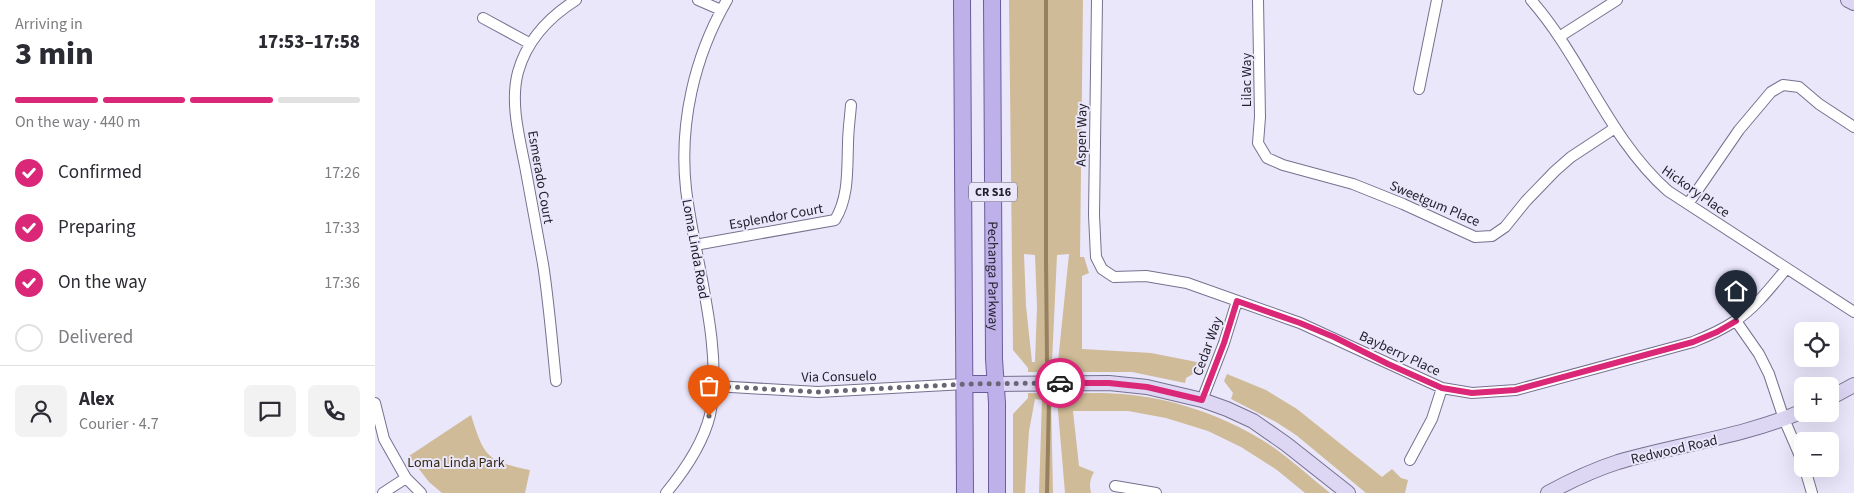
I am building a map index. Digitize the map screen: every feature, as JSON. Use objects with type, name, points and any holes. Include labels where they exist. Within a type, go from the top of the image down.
[{"type":"main road","name":"CR S16","points":[[962,0],[965,493]]},
{"type":"main road","name":"Pechanga Parkway","points":[[993,0],[994,359],[997,493]]},
{"type":"main road","points":[[965,384],[996,384]]},
{"type":"street","name":"Esmerado Court","points":[[556,381],[543,265],[519,133],[515,92],[518,72],[529,43],[558,12],[576,0]]},
{"type":"street","points":[[698,0],[721,10]]},
{"type":"street","name":"Loma Linda Road","points":[[666,493],[688,465],[700,441],[709,416],[714,386],[708,323],[686,189],[686,125],[692,86],[704,48],[727,0]]},
{"type":"street","name":"Aspen Way","points":[[1097,0],[1094,215],[1096,257],[1102,269]]},
{"type":"street","name":"Lilac Way","points":[[1258,0],[1259,143],[1267,158]]},
{"type":"street","points":[[1419,88],[1437,0]]},
{"type":"street","name":"Hickory Place","points":[[1531,0],[1559,37],[1634,156],[1651,176],[1667,191],[1854,312]]},
{"type":"street","points":[[1559,37],[1617,0]]},
{"type":"street","points":[[1848,0],[1854,3]]},
{"type":"street","points":[[483,18],[529,43]]},
{"type":"street","points":[[1688,204],[1739,130],[1771,92],[1783,85],[1799,87],[1819,104],[1854,127]]},
{"type":"street","name":"Esplendor Court","points":[[695,245],[835,220],[842,208],[847,185],[851,105]]},
{"type":"street","name":"Sweetgum Place","points":[[1267,158],[1283,165],[1353,184],[1403,204],[1475,238],[1493,236],[1505,227],[1555,170],[1615,128]]},
{"type":"street","name":"Bayberry Place","points":[[1102,269],[1114,277],[1146,276],[1187,283],[1309,326],[1442,388],[1472,393],[1515,390],[1693,342],[1717,332],[1736,321],[1755,305],[1787,269]]},
{"type":"street","name":"Cedar Way","points":[[1202,400],[1224,343],[1237,301]]},
{"type":"street","points":[[1736,321],[1759,354],[1769,374],[1794,442]]},
{"type":"street","points":[[996,384],[1109,383],[1165,391],[1202,400],[1253,421],[1286,444],[1348,493]]},
{"type":"street","name":"Via Consuelo","points":[[714,386],[819,392],[965,384]]},
{"type":"street","points":[[1839,393],[1854,385]]},
{"type":"street","points":[[1410,460],[1432,419],[1442,388]]},
{"type":"street","points":[[375,402],[384,440],[406,478],[421,493]]},
{"type":"street","name":"Redwood Road","points":[[1548,493],[1579,477],[1616,463],[1727,436],[1794,415]]},
{"type":"street","points":[[1807,477],[1812,493]]},
{"type":"street","points":[[383,493],[406,478]]},
{"type":"street","points":[[1115,486],[1156,493]]},
{"type":"green space","points":[[1009,0],[1083,0],[1080,257],[1084,257],[1089,273],[1082,276],[1082,349],[1151,353],[1202,363],[1198,371],[1186,378],[1185,383],[1132,372],[1028,372],[1028,368],[1013,350]],"holes":[[[1024,254],[1035,255],[1037,307],[1035,362],[1032,362],[1026,306]],[[1069,254],[1058,362],[1052,362],[1057,255]]]},
{"type":"green space","points":[[1227,374],[1266,390],[1297,409],[1382,477],[1392,469],[1401,478],[1408,480],[1405,493],[1366,493],[1296,435],[1276,422],[1231,399],[1233,393],[1224,381]]},
{"type":"green space","points":[[1028,393],[1125,394],[1168,401],[1189,407],[1210,414],[1249,432],[1291,461],[1330,493],[1305,493],[1277,470],[1241,447],[1208,431],[1166,418],[1128,411],[1073,411],[1079,466],[1094,472],[1090,482],[1091,493],[1065,493],[1057,399],[1051,400],[1053,493],[1039,493],[1042,400],[1035,399],[1029,431],[1025,493],[1013,493],[1013,414],[1028,398]]},
{"type":"green space","name":"Loma Linda Park","points":[[471,415],[480,440],[489,454],[504,463],[530,470],[525,493],[442,493],[429,482],[409,456]]},
{"type":"waterway","points":[[1046,0],[1047,362]]},
{"type":"waterway","points":[[1047,493],[1049,399]]},
{"type":"way so far","points":[[709,416],[714,386],[819,392],[965,384],[1060,383]]},
{"type":"route","points":[[1060,383],[1109,383],[1147,387],[1175,392],[1202,400],[1224,343],[1237,301],[1334,337],[1442,388],[1472,393],[1515,390],[1693,342],[1717,332],[1736,321]]}]
